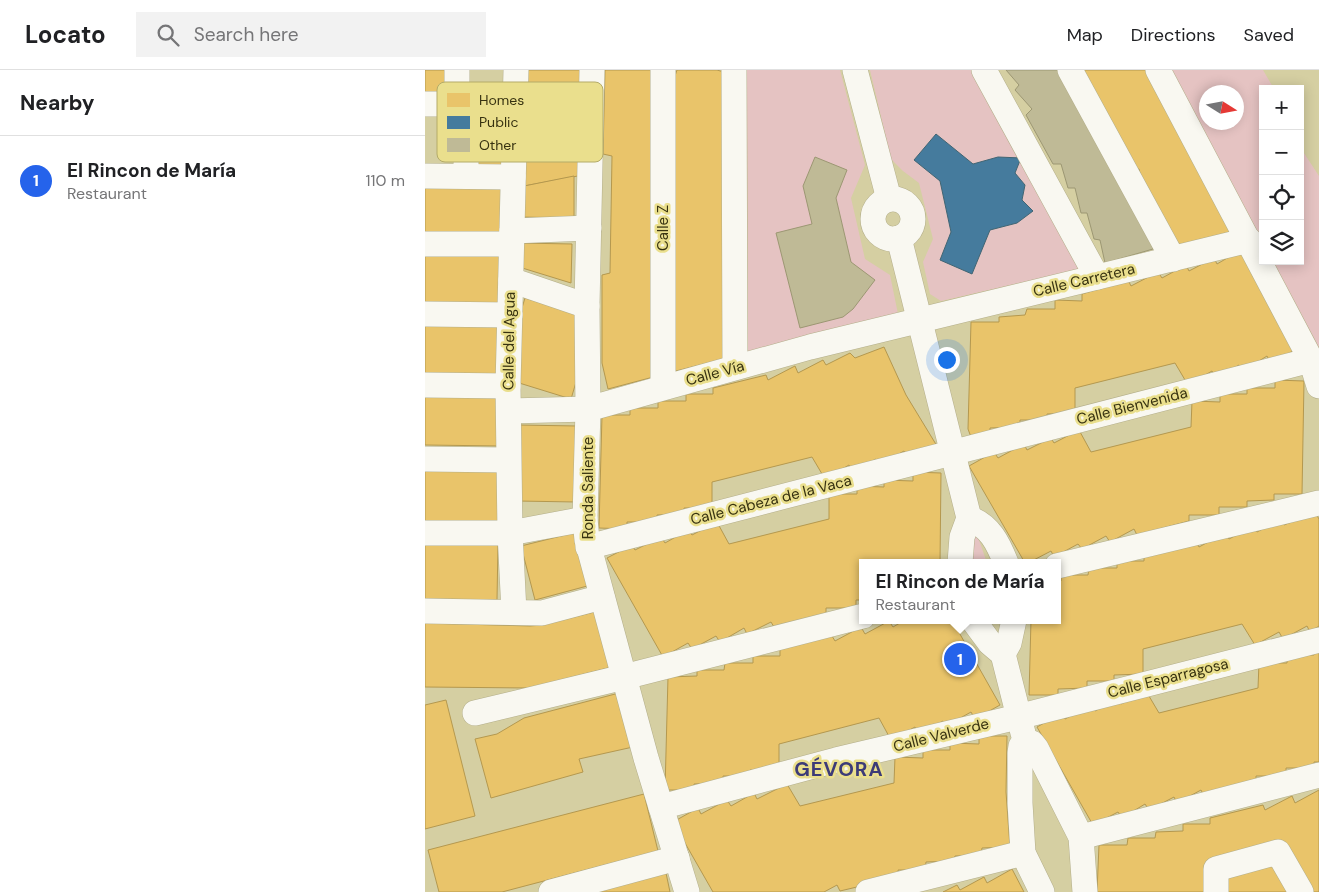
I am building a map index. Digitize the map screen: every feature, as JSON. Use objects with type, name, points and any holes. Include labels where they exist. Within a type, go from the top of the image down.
[{"type":"street","name":"Calle Z","points":[[663,70],[663,387]]},
{"type":"street","points":[[734,70],[735,367]]},
{"type":"street","points":[[855,70],[889,199],[879,205],[873,221],[882,236],[899,238],[969,518],[962,537],[960,559]]},
{"type":"street","points":[[984,70],[1097,276]]},
{"type":"street","points":[[1070,70],[1173,259]]},
{"type":"street","points":[[1158,70],[1311,360],[1319,386]]},
{"type":"street","points":[[465,162],[466,176]]},
{"type":"street","name":"Calle del Agua","points":[[513,162],[508,460],[514,612]]},
{"type":"street","name":"Ronda Saliente","points":[[590,162],[587,306],[589,409],[585,519],[588,547],[661,807],[687,892]]},
{"type":"street","points":[[425,176],[513,176]]},
{"type":"street","points":[[425,244],[511,238],[589,228]]},
{"type":"street","name":"Calle Carretera","points":[[919,319],[1249,240]]},
{"type":"street","points":[[511,280],[587,306]]},
{"type":"street","points":[[425,314],[510,315]]},
{"type":"street","name":"Calle Vía","points":[[509,411],[589,409],[735,367],[919,319]]},
{"type":"street","name":"Calle Bienvenida","points":[[953,453],[1311,360]]},
{"type":"street","points":[[425,385],[508,386]]},
{"type":"street","name":"Calle Cabeza de la Vaca","points":[[588,547],[953,453]]},
{"type":"street","points":[[425,459],[508,460]]},
{"type":"street","points":[[1061,565],[1319,503]]},
{"type":"street","points":[[969,518],[977,521],[991,533],[1004,559]]},
{"type":"street","points":[[425,533],[510,533],[585,519]]},
{"type":"street","points":[[425,611],[542,613],[602,597]]},
{"type":"street","points":[[475,713],[859,617]]},
{"type":"street","points":[[976,624],[990,643],[1003,654],[1017,717],[1025,741]]},
{"type":"street","points":[[1003,654],[1009,643],[1013,624]]},
{"type":"street","name":"Calle Esparragosa","points":[[1017,717],[1319,640]]},
{"type":"street","name":"Calle Valverde","points":[[661,807],[836,760],[1017,717]]},
{"type":"street","points":[[1025,741],[1031,743],[1036,748],[1081,837],[1085,892]]},
{"type":"street","points":[[1025,741],[1021,746],[1020,753],[1020,803],[1023,852],[1042,892]]},
{"type":"street","points":[[1081,837],[1319,775]]},
{"type":"street","points":[[869,892],[1023,852]]},
{"type":"street","points":[[1216,892],[1216,869],[1278,852],[1301,892]]},
{"type":"street","points":[[551,892],[677,858]]},
{"type":"shaded area","points":[[747,70],[840,70],[865,165],[851,198],[865,259],[890,275],[898,314],[748,353]]},
{"type":"shaded area","points":[[870,70],[980,70],[1085,268],[941,301],[930,294],[923,262],[933,239],[919,183],[891,159]]},
{"type":"shaded area","points":[[1171,70],[1263,70],[1272,85],[1259,85],[1259,235],[1203,130],[1244,130],[1244,85],[1199,85],[1199,123]]},
{"type":"shaded area","points":[[1304,153],[1319,176],[1319,348],[1275,265],[1304,265]]},
{"type":"shaded area","points":[[972,533],[978,537],[986,559],[971,559]]},
{"type":"building: Homes","points":[[425,70],[449,70],[449,82],[437,82],[437,100],[425,100]]},
{"type":"building: Homes","points":[[522,70],[585,70],[585,82],[522,82]]},
{"type":"building: Homes","points":[[605,70],[660,70],[661,375],[608,389],[602,363],[602,275],[610,273],[612,156],[603,154]]},
{"type":"building: Homes","points":[[677,70],[717,70],[727,73],[728,358],[672,372],[672,85]]},
{"type":"building: Homes","points":[[1079,70],[1149,70],[1236,233],[1174,246],[1145,195],[1139,169],[1133,170]]},
{"type":"building: Homes","points":[[475,162],[504,162],[504,166],[475,167]]},
{"type":"building: Homes","points":[[520,162],[583,162],[583,175],[519,187]]},
{"type":"building: Homes","points":[[574,176],[574,218],[519,217],[519,187]]},
{"type":"building: Homes","points":[[425,183],[503,184],[502,239],[425,238]]},
{"type":"building: Homes","points":[[520,243],[572,244],[571,283],[519,267]]},
{"type":"building: Homes","points":[[425,248],[503,249],[502,306],[425,306]]},
{"type":"building: Homes","points":[[1241,250],[1296,349],[1271,364],[1267,356],[1243,371],[1239,365],[1216,378],[1212,371],[1188,385],[1175,363],[1075,388],[1075,413],[1047,414],[1047,420],[1020,420],[1020,427],[990,428],[990,434],[971,437],[968,429],[971,322],[999,322],[999,317],[1025,315],[1027,309],[1055,309],[1055,300],[1082,301],[1082,294],[1128,280],[1131,286],[1158,272],[1162,278],[1186,265],[1189,271],[1214,258],[1217,264]]},
{"type":"building: Homes","points":[[525,298],[579,314],[579,372],[571,399],[516,382],[517,324]]},
{"type":"building: Homes","points":[[425,323],[503,324],[502,381],[425,381]]},
{"type":"building: Homes","points":[[884,347],[906,395],[937,446],[908,456],[904,451],[879,465],[876,459],[853,472],[849,465],[825,479],[812,457],[712,482],[712,508],[684,508],[684,514],[657,515],[657,522],[627,522],[627,529],[599,528],[602,415],[630,415],[630,408],[658,408],[658,401],[686,401],[686,394],[713,394],[713,388],[766,375],[768,380],[795,366],[798,373],[823,360],[826,365],[850,353],[855,358]]},
{"type":"building: Homes","points":[[1275,380],[1304,381],[1302,494],[1274,494],[1274,500],[1247,501],[1247,507],[1219,507],[1219,515],[1189,515],[1189,521],[1137,535],[1134,529],[1110,542],[1106,536],[1082,549],[1078,544],[1054,557],[1051,551],[1036,559],[1023,559],[969,466],[994,452],[998,458],[1024,444],[1027,450],[1051,438],[1054,443],[1079,430],[1091,452],[1191,427],[1192,401],[1220,402],[1220,394],[1247,394],[1247,388],[1275,388]]},
{"type":"building: Homes","points":[[425,389],[502,390],[501,446],[425,445]]},
{"type":"building: Homes","points":[[518,425],[577,426],[576,502],[517,501]]},
{"type":"building: Homes","points":[[425,469],[500,469],[500,525],[425,524]]},
{"type":"building: Homes","points":[[913,472],[941,473],[940,559],[859,559],[859,600],[856,600],[856,608],[826,608],[826,614],[774,627],[771,622],[747,634],[744,628],[720,642],[716,636],[692,649],[688,643],[663,657],[607,558],[632,545],[635,550],[661,537],[665,543],[688,530],[692,535],[717,522],[729,544],[829,519],[829,494],[857,494],[857,486],[884,487],[884,480],[913,481]]},
{"type":"building: Homes","points":[[1315,512],[1319,519],[1319,626],[1310,632],[1307,626],[1283,639],[1279,632],[1255,645],[1242,624],[1143,649],[1143,674],[1114,675],[1114,681],[1087,681],[1087,688],[1058,689],[1058,695],[1029,695],[1031,624],[1061,624],[1061,575],[1088,575],[1089,568],[1117,568],[1117,561],[1144,561],[1144,555],[1196,541],[1199,547],[1225,533],[1229,539],[1254,526],[1257,532],[1281,519],[1284,525]]},
{"type":"building: Homes","points":[[577,532],[591,585],[535,600],[521,546]]},
{"type":"building: Homes","points":[[425,542],[498,543],[497,600],[425,599]]},
{"type":"building: Homes","points":[[598,611],[612,667],[529,688],[425,687],[425,623],[530,626],[542,625]]},
{"type":"building: Homes","points":[[883,624],[891,624],[893,627],[898,624],[954,624],[1000,705],[975,719],[971,712],[946,726],[943,721],[919,734],[915,727],[891,740],[879,718],[779,744],[779,769],[750,770],[750,776],[723,776],[723,783],[694,784],[694,790],[665,790],[668,677],[697,676],[697,670],[724,670],[725,663],[753,663],[753,656],[780,656],[780,649],[832,636],[835,641],[861,627],[865,634]]},
{"type":"building: Homes","points":[[1314,649],[1319,649],[1319,762],[1314,762],[1314,768],[1286,768],[1286,776],[1256,776],[1256,782],[1204,796],[1201,790],[1177,803],[1174,797],[1149,810],[1145,804],[1122,818],[1118,812],[1093,825],[1037,727],[1062,713],[1065,719],[1091,705],[1095,711],[1118,699],[1121,704],[1146,691],[1159,713],[1258,688],[1259,663],[1287,663],[1287,655],[1314,655]]},
{"type":"building: Homes","points":[[619,693],[633,747],[579,759],[583,772],[491,798],[475,739],[497,734],[524,718]]},
{"type":"building: Homes","points":[[446,700],[475,816],[425,829],[425,705]]},
{"type":"building: Homes","points":[[979,736],[1007,736],[1006,792],[1010,847],[982,848],[981,855],[955,856],[953,861],[926,862],[925,870],[898,870],[899,877],[840,891],[837,885],[824,892],[713,892],[673,822],[698,808],[701,814],[727,800],[731,806],[754,793],[757,799],[787,784],[800,806],[894,783],[895,757],[923,758],[923,750],[950,750],[950,743],[979,744]]},
{"type":"building: Homes","points":[[1319,790],[1319,892],[1312,892],[1284,843],[1209,864],[1209,892],[1097,892],[1099,845],[1127,845],[1128,838],[1155,838],[1156,832],[1183,831],[1183,824],[1210,824],[1210,818],[1263,805],[1265,810],[1292,796],[1295,803]]},
{"type":"building: Homes","points":[[644,794],[658,851],[502,892],[439,892],[428,850]]},
{"type":"building: Homes","points":[[1277,857],[1297,892],[1226,892],[1226,870]]},
{"type":"building: Homes","points":[[1012,869],[1024,892],[943,892],[957,885],[960,890],[984,877],[987,883]]},
{"type":"building: Homes","points":[[666,873],[670,892],[593,892]]},
{"type":"building: Public","points":[[936,134],[973,164],[998,157],[1021,158],[1015,173],[1025,185],[1022,200],[1033,211],[1017,223],[990,230],[972,274],[940,260],[951,232],[940,181],[914,160]]},
{"type":"building: Other","points":[[1006,70],[1064,70],[1146,222],[1153,249],[1105,263],[1100,240],[1094,239],[1087,213],[1081,213],[1075,188],[1068,188],[1061,164],[1053,164],[1026,115],[1032,109],[1015,90],[1019,85]]},
{"type":"building: Other","points":[[815,157],[847,170],[836,198],[851,262],[875,280],[853,309],[843,317],[800,328],[776,233],[812,224],[803,186]]},
{"type":"place","name":"El Rincon de María","points":[[960,659]]},
{"type":"district","name":"GÉVORA","points":[[839,769]]}]
